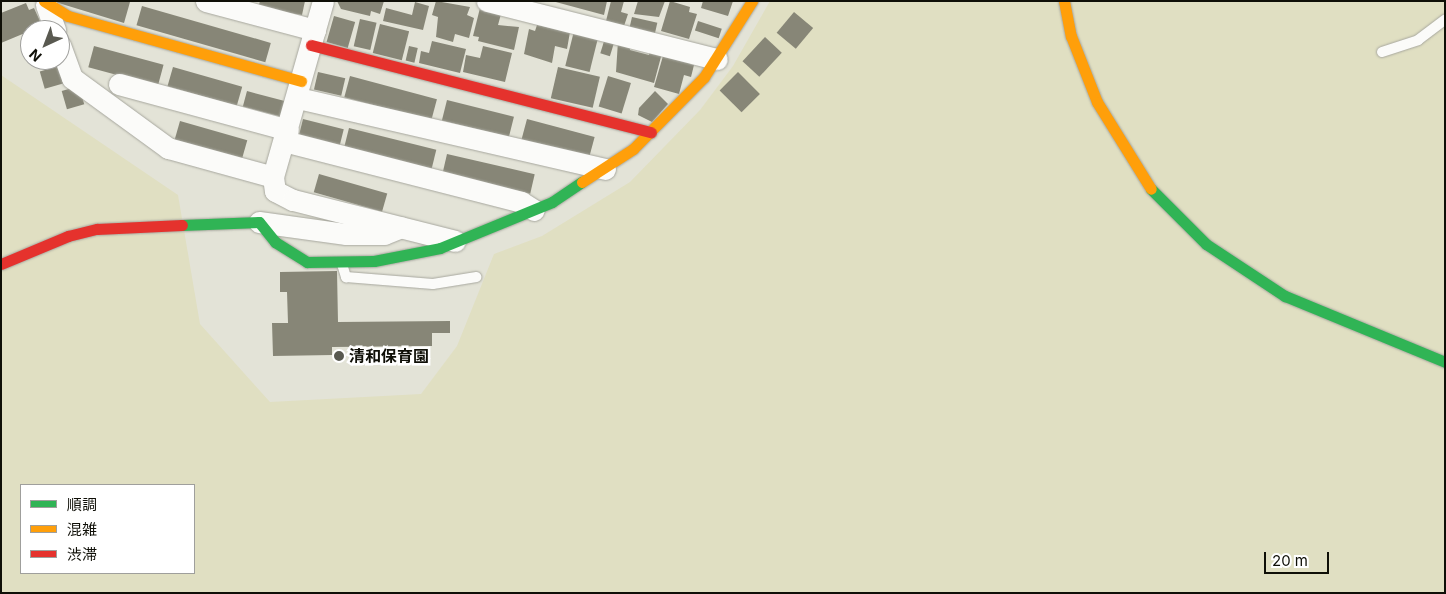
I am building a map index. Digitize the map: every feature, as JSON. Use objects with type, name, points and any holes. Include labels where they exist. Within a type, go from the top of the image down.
[{"type":"street","points":[[206,1],[313,37],[651,132]]},
{"type":"street","points":[[323,1],[300,89],[273,177],[275,191],[293,200],[404,226],[455,241]]},
{"type":"street","points":[[487,1],[717,59]]},
{"type":"street","points":[[259,222],[275,242],[307,262],[342,263],[426,252],[534,210],[605,170],[651,132],[688,96],[717,59],[752,1]]},
{"type":"street","points":[[1064,1],[1071,36],[1097,102],[1143,180],[1172,213],[1214,250],[1285,296],[1442,359]]},
{"type":"street","points":[[45,3],[51,20]]},
{"type":"street","points":[[45,3],[68,16],[300,89],[605,170]]},
{"type":"street","points":[[69,70],[72,78],[168,148],[273,177]]},
{"type":"street","points":[[119,84],[286,135],[521,202],[534,210]]},
{"type":"street","points":[[1,264],[68,236],[97,229],[259,222],[346,234],[384,234],[404,226]]},
{"type":"lane","points":[[1382,52],[1418,40],[1445,20]]},
{"type":"lane","points":[[342,263],[346,277],[433,284],[476,277]]},
{"type":"green space","points":[[770,1],[1445,1],[1445,593],[1,593],[1,75],[178,195],[200,324],[270,402],[421,394],[457,346],[494,254],[542,236],[630,182],[700,110],[733,66]]},
{"type":"building","points":[[52,1],[129,1],[130,2],[124,23]]},
{"type":"building","points":[[260,1],[305,1],[302,15],[258,8]]},
{"type":"building","points":[[337,1],[384,1],[380,14],[371,11],[370,16],[341,9]]},
{"type":"building","points":[[436,1],[470,7],[467,15],[474,18],[469,38],[455,34],[453,42],[436,37],[438,17],[432,15]]},
{"type":"building","points":[[552,1],[607,1],[604,15]]},
{"type":"building","points":[[611,1],[624,1],[621,12],[628,14],[624,26],[606,21]]},
{"type":"building","points":[[638,1],[665,1],[659,17],[634,14]]},
{"type":"building","points":[[670,1],[690,7],[689,12],[697,14],[689,39],[661,31]]},
{"type":"building","points":[[703,1],[733,1],[728,16],[701,8]]},
{"type":"building","points":[[415,2],[429,6],[423,30],[383,21],[386,8],[412,15]]},
{"type":"building","points":[[26,3],[29,10],[34,8],[40,20],[20,20],[20,35],[1,43],[1,13]]},
{"type":"building","points":[[142,6],[271,43],[265,62],[136,25]]},
{"type":"building","points":[[480,8],[501,14],[498,25],[519,27],[514,50],[478,41],[479,37],[473,36]]},
{"type":"building","points":[[794,12],[813,28],[796,49],[777,33]]},
{"type":"building","points":[[334,16],[355,22],[348,48],[327,42]]},
{"type":"building","points":[[632,17],[657,23],[654,37],[629,32]]},
{"type":"building","points":[[360,19],[377,23],[370,50],[354,46]]},
{"type":"building","points":[[698,21],[722,29],[719,38],[695,31]]},
{"type":"building","points":[[380,24],[409,31],[402,60],[373,53]]},
{"type":"building","points":[[537,25],[570,32],[567,49],[555,46],[552,63],[524,54],[529,29],[535,31]]},
{"type":"building","points":[[574,31],[598,37],[590,72],[565,66]]},
{"type":"building","points":[[765,37],[782,53],[759,77],[742,61]]},
{"type":"building","points":[[605,38],[615,41],[610,56],[600,53]]},
{"type":"building","points":[[432,41],[466,49],[460,73],[419,63],[421,51],[429,53]]},
{"type":"building","points":[[618,41],[630,44],[630,50],[649,55],[650,50],[662,53],[654,83],[616,72]]},
{"type":"building","points":[[94,46],[164,65],[158,86],[88,67]]},
{"type":"building","points":[[409,46],[418,48],[414,63],[406,61]]},
{"type":"building","points":[[483,46],[512,53],[505,82],[463,72],[466,55],[480,58]]},
{"type":"building","points":[[663,56],[691,60],[690,64],[694,65],[691,77],[684,75],[679,94],[654,87]]},
{"type":"building","points":[[173,67],[242,87],[237,106],[167,86]]},
{"type":"building","points":[[558,67],[600,77],[593,108],[551,98]]},
{"type":"building","points":[[60,70],[64,83],[45,89],[40,72]]},
{"type":"building","points":[[318,72],[345,78],[341,96],[314,90]]},
{"type":"building","points":[[738,72],[760,94],[742,112],[720,90]]},
{"type":"building","points":[[350,76],[437,99],[431,121],[344,97]]},
{"type":"building","points":[[608,76],[631,83],[622,114],[599,107]]},
{"type":"building","points":[[79,86],[84,104],[67,109],[62,91]]},
{"type":"building","points":[[247,91],[285,101],[281,117],[243,106]]},
{"type":"building","points":[[655,91],[668,104],[652,122],[638,115],[639,108]]},
{"type":"building","points":[[447,100],[514,117],[509,137],[442,120]]},
{"type":"building","points":[[303,119],[344,129],[339,147],[299,136]]},
{"type":"building","points":[[527,119],[595,137],[589,159],[521,141]]},
{"type":"building","points":[[180,121],[247,140],[241,161],[174,142]]},
{"type":"building","points":[[349,128],[436,150],[431,170],[344,148]]},
{"type":"building","points":[[447,154],[535,174],[530,194],[443,173]]},
{"type":"building","points":[[319,174],[387,194],[382,212],[314,192]]},
{"type":"building","points":[[337,271],[338,322],[450,321],[450,333],[432,333],[432,346],[332,347],[332,355],[273,356],[272,323],[288,323],[287,292],[280,292],[280,272]]},
{"type":"traffic: fast","points":[[182,225],[259,222],[275,242],[307,262],[374,261],[440,248],[552,202],[582,182]]},
{"type":"traffic: fast","points":[[1151,189],[1206,244],[1285,296],[1445,362]]},
{"type":"traffic: slow","points":[[44,1],[68,16],[301,81]]},
{"type":"traffic: slow","points":[[582,182],[633,149],[704,77],[752,1]]},
{"type":"traffic: slow","points":[[1064,1],[1071,36],[1097,102],[1151,189]]},
{"type":"traffic: jam","points":[[311,45],[651,132]]},
{"type":"traffic: jam","points":[[1,264],[68,236],[97,229],[182,225]]},
{"type":"place","name":"清和保育園","points":[[339,356]]}]
